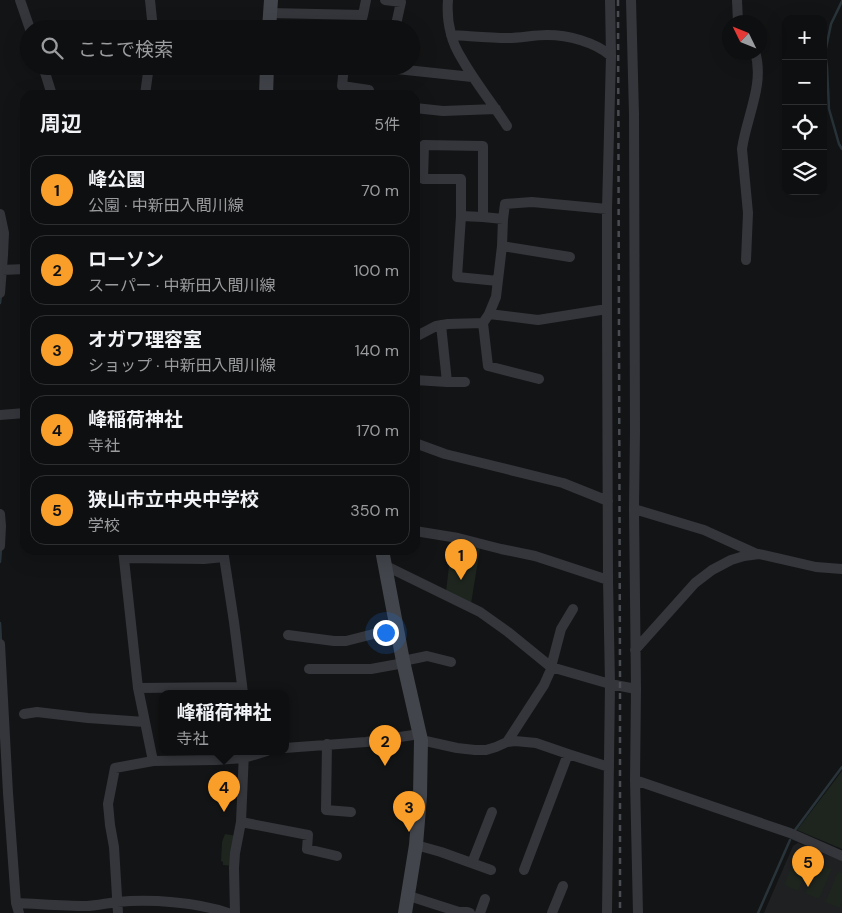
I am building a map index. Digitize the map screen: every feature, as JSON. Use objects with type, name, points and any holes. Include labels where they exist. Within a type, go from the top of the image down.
[{"type":"main road","points":[[270,20],[271,7]]},
{"type":"main road","points":[[266,90],[267,75]]},
{"type":"main road","points":[[383,555],[420,737],[420,796],[416,845],[405,913]]},
{"type":"street","points":[[20,0],[27,20]]},
{"type":"street","points":[[150,0],[152,20]]},
{"type":"street","points":[[361,20],[366,0]]},
{"type":"street","points":[[385,0],[401,2],[397,20]]},
{"type":"street","points":[[448,0],[447,16],[454,46],[472,77],[496,108],[507,126]]},
{"type":"street","points":[[607,913],[610,684],[607,209],[611,56],[610,0]]},
{"type":"street","points":[[631,0],[634,134],[635,780],[638,913]]},
{"type":"street","points":[[737,0],[738,15]]},
{"type":"street","points":[[271,7],[363,15]]},
{"type":"street","points":[[451,35],[510,38],[546,34],[591,43],[611,56]]},
{"type":"street","points":[[746,260],[748,213],[742,149],[754,98],[756,60]]},
{"type":"street","points":[[420,71],[472,77]]},
{"type":"street","points":[[46,75],[50,90]]},
{"type":"street","points":[[146,90],[148,75]]},
{"type":"street","points":[[343,75],[342,86],[369,90]]},
{"type":"street","points":[[420,109],[443,111],[496,108]]},
{"type":"street","points":[[483,217],[483,146],[424,145],[423,179],[461,179],[457,278],[498,281]]},
{"type":"street","points":[[538,380],[488,366],[483,323],[496,298],[502,246],[504,204],[532,202],[607,209]]},
{"type":"street","points":[[0,214],[4,233],[0,293]]},
{"type":"street","points":[[461,216],[503,218]]},
{"type":"street","points":[[502,246],[570,257]]},
{"type":"street","points":[[2,270],[20,269]]},
{"type":"street","points":[[489,314],[538,320],[607,309]]},
{"type":"street","points":[[420,334],[441,325],[483,323]]},
{"type":"street","points":[[441,325],[447,382]]},
{"type":"street","points":[[420,380],[465,382]]},
{"type":"street","points":[[0,414],[20,413]]},
{"type":"street","points":[[420,445],[445,454],[563,483],[608,501]]},
{"type":"street","points":[[634,509],[704,530],[759,554],[816,566],[842,569]]},
{"type":"street","points":[[0,514],[0,546]]},
{"type":"street","points":[[420,532],[458,538],[535,556],[608,580]]},
{"type":"street","points":[[636,650],[695,583],[712,570],[731,560],[759,554]]},
{"type":"street","points":[[123,555],[138,688],[153,761]]},
{"type":"street","points":[[139,555],[204,559],[215,555]]},
{"type":"street","points":[[138,688],[243,690],[224,555]]},
{"type":"street","points":[[384,565],[480,612],[551,667],[610,684],[636,689]]},
{"type":"street","points":[[507,742],[544,685],[561,629],[573,609]]},
{"type":"street","points":[[288,635],[346,641],[397,628]]},
{"type":"street","points":[[0,644],[4,793],[19,906],[88,906],[117,902],[158,902],[199,905],[236,912],[234,868],[241,822],[244,755]]},
{"type":"street","points":[[309,669],[371,669],[427,656],[450,662]]},
{"type":"street","points":[[24,714],[37,712],[146,722]]},
{"type":"street","points":[[289,748],[420,737],[457,748],[486,750],[515,741],[536,743],[609,767]]},
{"type":"street","points":[[327,744],[326,810],[351,812]]},
{"type":"street","points":[[524,870],[568,754]]},
{"type":"street","points":[[118,913],[114,847],[108,804],[115,768],[153,761],[216,760],[239,755]]},
{"type":"street","points":[[635,780],[790,833],[842,856]]},
{"type":"street","points":[[472,863],[492,812]]},
{"type":"street","points":[[241,822],[308,836],[307,849],[337,856]]},
{"type":"street","points":[[416,845],[491,870]]},
{"type":"street","points":[[552,913],[563,886]]},
{"type":"street","points":[[409,896],[459,912],[470,913]]},
{"type":"street","points":[[480,913],[485,899]]},
{"type":"shaded area","points":[[463,543],[480,548],[471,604],[446,592],[449,566],[459,568]]},
{"type":"shaded area","points":[[842,771],[842,849],[797,830]]},
{"type":"shaded area","points":[[225,834],[237,836],[232,866],[223,865],[221,861],[222,842]]},
{"type":"shaded area","points":[[798,843],[842,861],[842,913],[764,913],[793,846]]},
{"type":"shaded area","points":[[797,854],[812,860],[798,891],[784,885]]},
{"type":"shaded area","points":[[818,863],[832,869],[819,899],[805,893]]},
{"type":"shaded area","points":[[838,872],[842,873],[842,902],[839,908],[825,902]]},
{"type":"waterway","points":[[842,1],[831,24],[825,53],[829,109],[842,149]]},
{"type":"waterway","points":[[0,303],[1,295]]},
{"type":"waterway","points":[[0,562],[1,548]]},
{"type":"waterway","points":[[0,623],[1,642]]},
{"type":"waterway","points":[[795,830],[842,767]]},
{"type":"waterway","points":[[758,913],[790,840]]},
{"type":"railway","points":[[618,0],[620,913]]},
{"type":"place","name":"峰公園","points":[[461,580]]},
{"type":"place","name":"ローソン","points":[[385,766]]},
{"type":"place","name":"峰稲荷神社","points":[[224,812]]},
{"type":"place","name":"オガワ理容室","points":[[409,832]]},
{"type":"place","name":"狭山市立中央中学校","points":[[808,887]]}]
